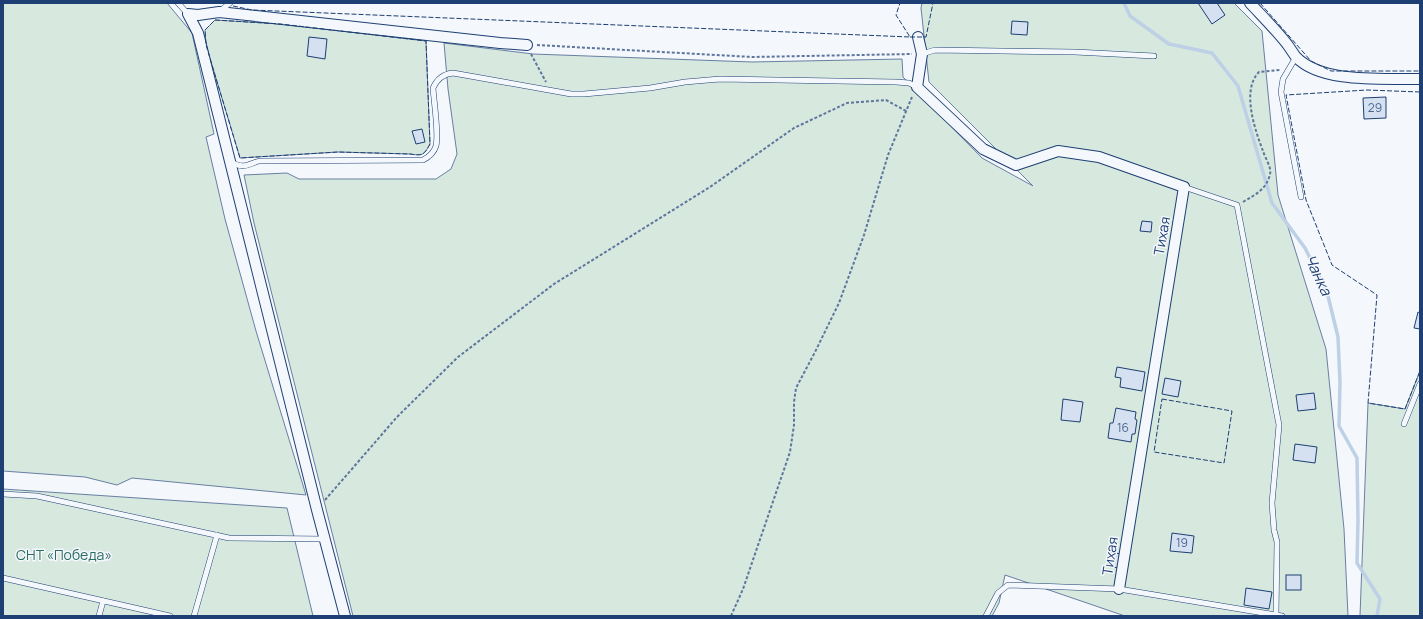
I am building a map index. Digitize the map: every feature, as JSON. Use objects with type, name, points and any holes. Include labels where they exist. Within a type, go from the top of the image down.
[{"type":"street","points":[[1250,3],[1288,45],[1296,57],[1312,68],[1323,73],[1340,77],[1420,79]]},
{"type":"street","points":[[188,14],[198,15],[219,12],[527,45]]},
{"type":"street","points":[[188,14],[198,33],[324,539],[345,616]]},
{"type":"street","points":[[918,37],[922,54],[917,87],[982,149],[1016,165],[1058,151],[1099,156],[1184,188]]},
{"type":"street","name":"Тихая","points":[[1119,589],[1184,188]]},
{"type":"lane","points":[[178,3],[188,14]]},
{"type":"lane","points":[[219,12],[230,3]]},
{"type":"lane","points":[[922,54],[935,50],[1075,52],[1154,56]]},
{"type":"lane","points":[[1296,57],[1284,79],[1281,92],[1301,197]]},
{"type":"lane","points":[[231,162],[238,166],[245,166],[259,161],[424,160],[430,155],[435,147],[437,138],[433,88],[436,81],[445,74],[453,73],[571,94],[650,88],[685,82],[720,79],[896,82],[909,83],[917,87]]},
{"type":"lane","points":[[1184,188],[1237,205],[1279,425],[1272,502],[1274,530],[1277,542],[1276,615]]},
{"type":"lane","points":[[1404,424],[1420,384]]},
{"type":"lane","points":[[3,494],[37,496],[229,538],[324,539]]},
{"type":"lane","points":[[194,616],[217,536]]},
{"type":"lane","points":[[3,578],[170,616]]},
{"type":"lane","points":[[986,616],[998,594],[1008,585],[1119,589],[1282,616]]},
{"type":"lane","points":[[99,616],[103,601]]},
{"type":"path","points":[[549,89],[527,45],[752,57],[922,54]]},
{"type":"path","points":[[1237,205],[1260,192],[1268,183],[1271,172],[1262,150],[1249,96],[1255,76],[1259,72],[1289,70]]},
{"type":"path","points":[[731,616],[743,589],[790,452],[794,425],[794,402],[796,388],[839,303],[864,234],[888,155],[917,87]]},
{"type":"path","points":[[317,510],[397,417],[458,357],[554,284],[710,187],[794,128],[820,115],[847,102],[886,100],[906,111]]},
{"type":"green space","points":[[3,3],[167,3],[192,33],[214,134],[206,137],[225,219],[256,331],[306,495],[132,478],[117,485],[85,477],[3,471]]},
{"type":"green space","points":[[922,3],[1234,3],[1262,31],[1278,195],[1326,349],[1344,529],[1348,616],[1125,616],[1005,575],[999,603],[992,616],[353,616],[254,223],[244,175],[287,173],[299,179],[436,179],[451,169],[457,154],[448,89],[444,43],[533,54],[752,62],[902,59],[903,77],[982,158],[1033,186],[929,82],[921,8]]},
{"type":"green space","points":[[215,20],[281,24],[426,41],[430,144],[428,148],[423,154],[420,155],[338,152],[240,158],[206,45],[205,30]]},
{"type":"green space","points":[[1420,371],[1420,616],[1360,616],[1368,403],[1405,409]]},
{"type":"green space","name":"СНТ «Победа»","points":[[3,489],[287,508],[313,616],[3,616]]},
{"type":"building","points":[[1198,3],[1217,3],[1225,15],[1212,24]]},
{"type":"building","points":[[1012,21],[1028,22],[1027,35],[1011,34]]},
{"type":"building","points":[[309,37],[327,39],[325,59],[307,56]]},
{"type":"building","points":[[1386,97],[1386,118],[1364,119],[1363,98]]},
{"type":"building","points":[[422,129],[425,142],[416,144],[412,131]]},
{"type":"building","points":[[1142,221],[1152,222],[1151,232],[1140,231]]},
{"type":"building","points":[[1418,312],[1420,313],[1420,329],[1414,328]]},
{"type":"building","points":[[1117,367],[1145,372],[1142,391],[1120,387],[1121,378],[1115,377]]},
{"type":"building","points":[[1165,378],[1181,381],[1178,397],[1162,394]]},
{"type":"building","points":[[1314,393],[1316,409],[1298,411],[1296,395]]},
{"type":"building","points":[[1063,399],[1083,402],[1080,422],[1061,420]]},
{"type":"building","points":[[1116,408],[1136,412],[1135,419],[1137,420],[1135,434],[1132,434],[1131,442],[1108,438],[1110,423],[1113,423]]},
{"type":"building","points":[[1295,444],[1317,447],[1315,463],[1293,460]]},
{"type":"building","points":[[1172,533],[1194,536],[1192,553],[1170,551]]},
{"type":"building","points":[[1109,552],[1121,554],[1119,568],[1107,566]]},
{"type":"building","points":[[1286,575],[1301,575],[1301,590],[1286,590]]},
{"type":"building","points":[[1246,588],[1272,592],[1269,609],[1244,605]]},
{"type":"waterway","name":"Чанка","points":[[1124,3],[1130,16],[1169,44],[1212,53],[1238,86],[1272,203],[1305,248],[1327,292],[1338,337],[1340,382],[1339,426],[1357,458],[1357,563],[1380,599],[1377,616]]},
{"type":"fence","points":[[233,6],[252,10],[910,37],[896,15],[900,3]]},
{"type":"fence","points":[[910,37],[926,37],[933,3]]},
{"type":"fence","points":[[1260,3],[1311,61],[1331,71],[1420,71]]},
{"type":"fence","points":[[215,20],[281,24],[426,41],[430,144],[428,148],[423,154],[420,155],[338,152],[240,158],[206,45],[205,30],[215,20]]},
{"type":"fence","points":[[1420,92],[1367,90],[1286,95],[1306,200],[1332,265],[1377,295],[1368,403],[1405,409],[1420,371]]},
{"type":"fence","points":[[1162,399],[1232,411],[1224,463],[1154,452],[1162,399]]}]
